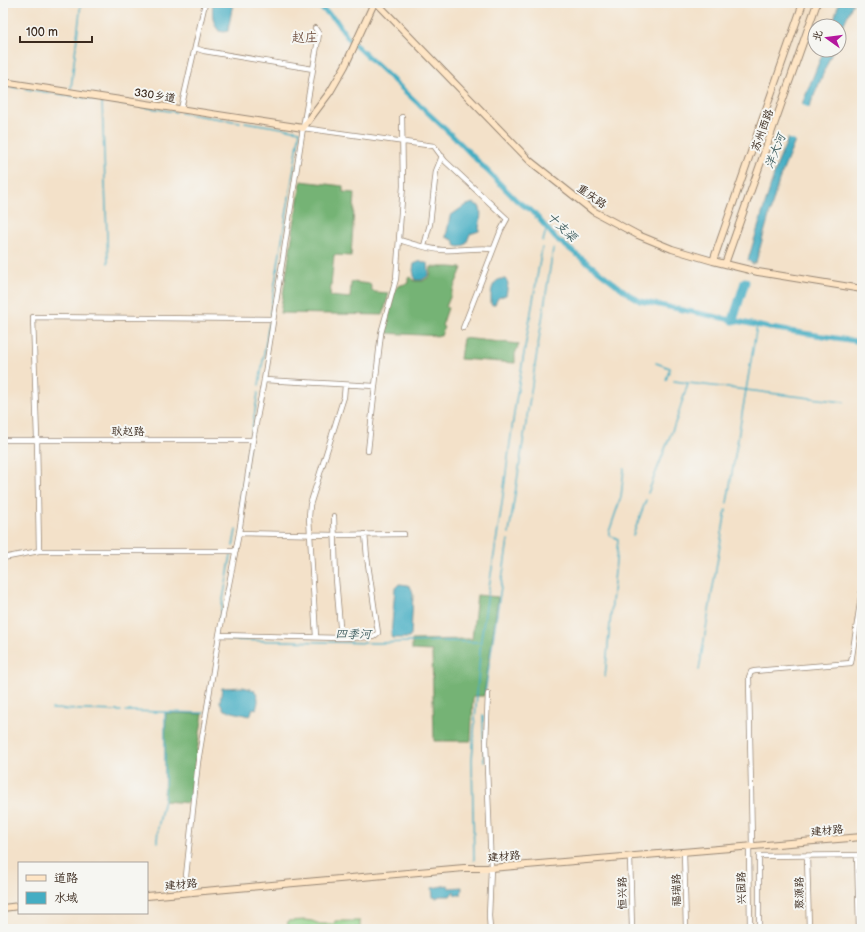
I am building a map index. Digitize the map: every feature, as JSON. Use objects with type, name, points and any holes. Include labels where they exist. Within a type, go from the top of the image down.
[{"type":"street","points":[[181,110],[205,3]]},
{"type":"street","points":[[303,128],[330,92],[345,66],[375,3]]},
{"type":"street","name":"重庆路","points":[[375,3],[530,161],[593,211],[638,235],[672,249],[713,261],[758,272],[862,289]]},
{"type":"street","name":"苏州西路","points":[[713,261],[803,3]]},
{"type":"street","name":"苏州西路","points":[[725,264],[817,3]]},
{"type":"street","points":[[191,893],[186,876],[198,762],[219,635],[239,533],[303,128],[314,68],[319,34],[315,28]]},
{"type":"street","points":[[196,48],[204,51],[314,68]]},
{"type":"street","name":"330乡道","points":[[3,82],[303,128]]},
{"type":"street","points":[[368,451],[381,333],[396,279],[403,186],[402,116]]},
{"type":"street","points":[[303,128],[434,146],[442,156],[507,219],[500,230],[463,328]]},
{"type":"street","points":[[424,246],[430,224],[436,172],[442,156]]},
{"type":"street","points":[[727,221],[738,226]]},
{"type":"street","points":[[399,240],[444,250],[493,249]]},
{"type":"street","points":[[39,551],[33,317],[273,319]]},
{"type":"street","points":[[264,380],[375,386]]},
{"type":"street","points":[[316,637],[309,517],[312,497],[344,397],[344,385]]},
{"type":"street","name":"耿赵路","points":[[3,440],[253,440]]},
{"type":"street","points":[[334,516],[336,579],[342,638]]},
{"type":"street","points":[[239,533],[310,535],[404,534]]},
{"type":"street","points":[[219,635],[342,638],[373,637],[378,633],[364,534]]},
{"type":"street","points":[[3,558],[39,551],[236,550]]},
{"type":"street","name":"兴园路","points":[[750,929],[749,676],[751,672],[755,671],[851,663],[862,590]]},
{"type":"street","points":[[488,694],[486,742],[491,868],[489,916],[490,929]]},
{"type":"street","name":"建材路","points":[[148,896],[464,868],[491,868],[862,837]]},
{"type":"street","name":"福瑞路","points":[[684,852],[686,929]]},
{"type":"street","points":[[760,929],[759,856],[860,855],[859,929]]},
{"type":"street","name":"恒兴路","points":[[630,856],[632,929]]},
{"type":"street","name":"聚源路","points":[[807,856],[809,929]]},
{"type":"street","points":[[3,908],[18,906]]},
{"type":"green space","points":[[301,181],[343,186],[343,192],[355,193],[351,256],[334,255],[330,296],[350,298],[352,282],[370,284],[372,290],[375,292],[389,293],[383,315],[280,313]]},
{"type":"green space","points":[[431,267],[462,268],[446,307],[448,308],[442,326],[444,327],[441,336],[383,333],[395,289],[398,286],[408,283],[408,278],[410,277],[414,281],[423,281],[430,276]]},
{"type":"green space","points":[[463,338],[519,344],[515,354],[515,363],[460,359]]},
{"type":"green space","points":[[477,595],[498,597],[484,696],[473,696],[471,741],[434,741],[432,651],[412,650],[412,640],[472,639]]},
{"type":"green space","points":[[166,713],[203,714],[189,803],[164,801]]},
{"type":"green space","points":[[305,920],[320,924],[334,924],[335,921],[360,921],[360,929],[287,929],[288,921]]},
{"type":"water","points":[[213,3],[233,3],[228,31],[219,31],[215,25],[213,18]]},
{"type":"water","points":[[839,3],[853,3],[846,18],[834,18]]},
{"type":"water","points":[[821,58],[830,58],[779,180],[756,262],[752,264],[748,260],[777,165]]},
{"type":"water","points":[[473,203],[479,206],[480,209],[481,215],[479,231],[470,234],[466,244],[460,247],[456,246],[453,240],[446,237],[450,216],[464,206]]},
{"type":"water","points":[[421,261],[428,264],[429,275],[422,280],[415,280],[413,270],[414,264]]},
{"type":"water","points":[[500,279],[505,279],[507,281],[508,284],[506,295],[498,298],[493,305],[491,304],[491,297],[493,286],[494,283]]},
{"type":"water","points":[[399,584],[409,586],[413,594],[411,635],[409,638],[392,638],[391,636],[395,588]]},
{"type":"water","points":[[243,687],[256,692],[258,704],[256,709],[253,708],[250,716],[224,710],[220,702],[222,688]]},
{"type":"water","points":[[448,885],[449,888],[462,887],[461,895],[455,895],[454,891],[450,896],[433,897],[432,888]]},
{"type":"pier","points":[[800,104],[810,108],[796,142],[786,137]]},
{"type":"waterway","points":[[71,88],[81,3]]},
{"type":"waterway","name":"十支渠","points":[[315,3],[336,20],[347,37],[460,143],[516,200],[534,213],[555,238],[630,295],[640,301],[770,328],[862,342]]},
{"type":"waterway","points":[[3,86],[19,88]]},
{"type":"waterway","points":[[26,89],[176,112]]},
{"type":"waterway","points":[[102,101],[108,263]]},
{"type":"waterway","points":[[181,113],[240,122]]},
{"type":"waterway","points":[[245,122],[300,131],[270,314]]},
{"type":"waterway","points":[[543,241],[547,227]]},
{"type":"waterway","points":[[474,860],[472,760],[481,639],[515,406],[542,248]]},
{"type":"waterway","points":[[509,533],[553,249]]},
{"type":"waterway","name":"洋大河","points":[[733,320],[745,282]]},
{"type":"waterway","points":[[259,385],[269,323]]},
{"type":"waterway","points":[[727,503],[757,325]]},
{"type":"waterway","points":[[656,363],[670,368],[666,380]]},
{"type":"waterway","points":[[648,493],[677,418],[688,383],[674,381]]},
{"type":"waterway","points":[[688,383],[844,402]]},
{"type":"waterway","points":[[251,435],[258,393]]},
{"type":"waterway","points":[[240,503],[249,444]]},
{"type":"waterway","points":[[605,677],[618,539],[609,535],[609,532],[621,497],[624,469]]},
{"type":"waterway","points":[[633,535],[646,500]]},
{"type":"waterway","points":[[699,670],[726,510]]},
{"type":"waterway","points":[[233,546],[236,530]]},
{"type":"waterway","points":[[485,693],[508,540]]},
{"type":"waterway","points":[[219,622],[231,555]]},
{"type":"waterway","name":"四季河","points":[[226,640],[376,643],[442,641],[480,642]]},
{"type":"waterway","points":[[52,709],[121,711]]},
{"type":"waterway","points":[[126,711],[204,713]]},
{"type":"waterway","points":[[157,842],[158,828],[165,794],[165,712]]},
{"type":"waterway","points":[[483,715],[484,762]]},
{"type":"waterway","points":[[190,800],[195,770]]},
{"type":"district","name":"赵庄","points":[[305,37]]}]
